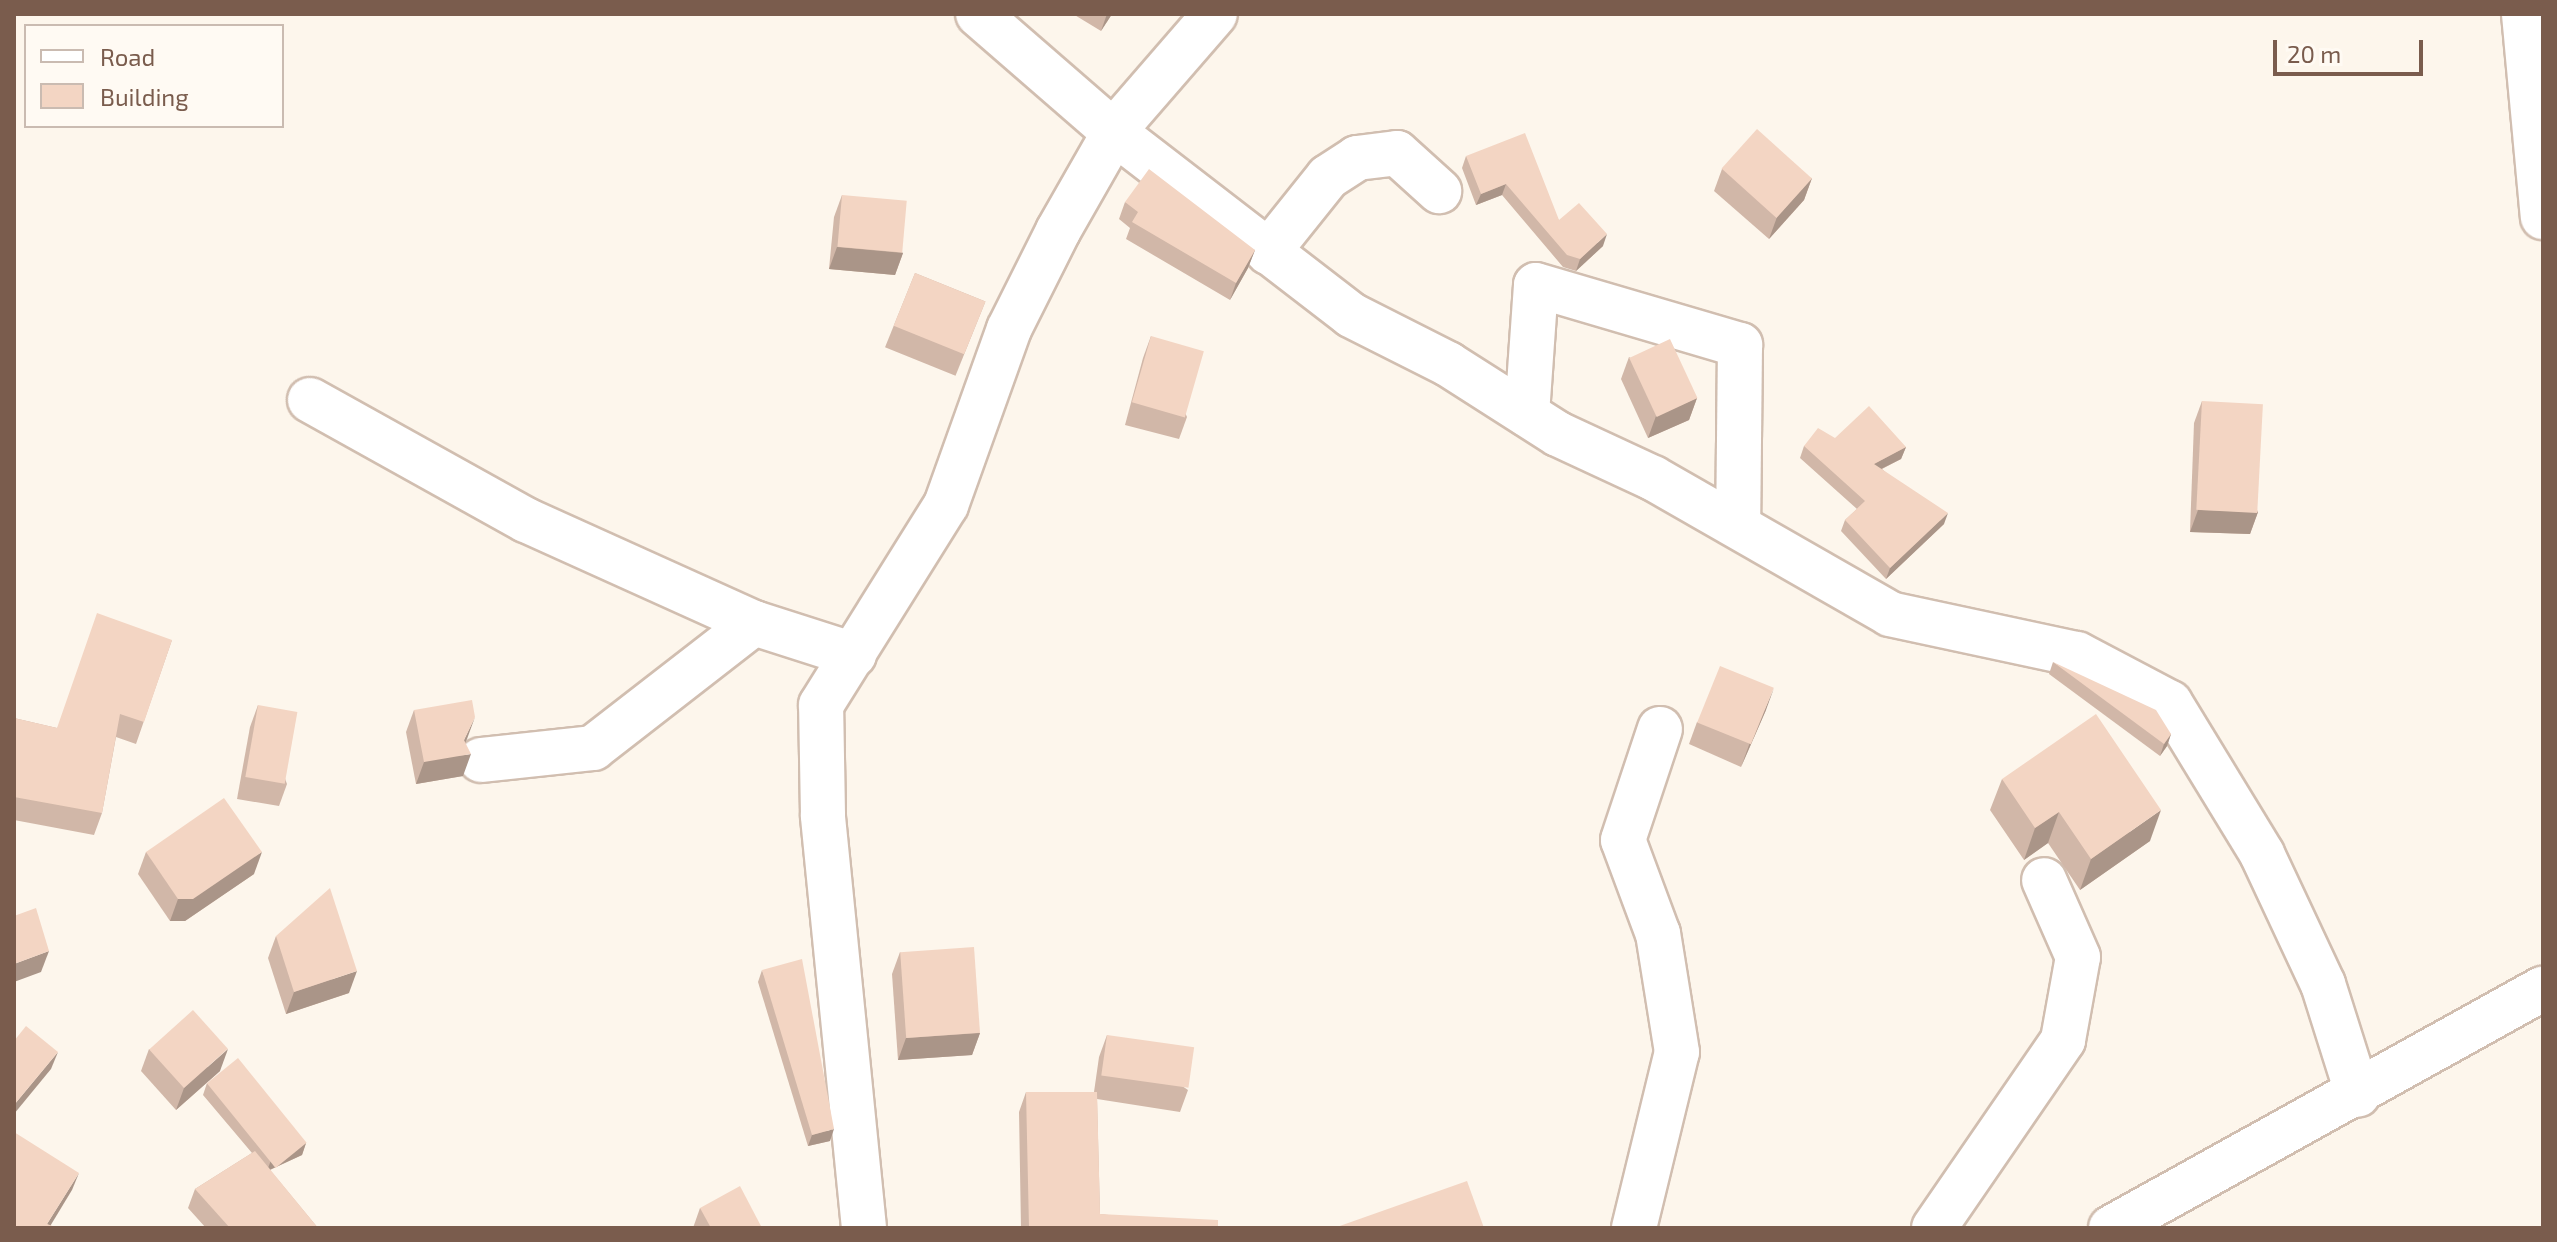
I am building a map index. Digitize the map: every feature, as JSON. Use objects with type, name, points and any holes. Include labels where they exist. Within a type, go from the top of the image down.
[{"type":"street","points":[[978,14],[1115,133],[1351,315],[1527,414],[1738,525],[1890,614],[1978,627],[2077,654],[2170,703],[2262,854],[2323,984],[2358,1095]]},
{"type":"street","points":[[864,1228],[823,815],[821,705],[946,505],[1009,329],[1115,133],[1215,14]]},
{"type":"street","points":[[2524,14],[2543,217]]},
{"type":"street","points":[[1268,252],[1328,177],[1357,158],[1397,153],[1439,191]]},
{"type":"street","points":[[1527,414],[1536,285],[1740,345],[1738,525]]},
{"type":"street","points":[[310,400],[526,520],[754,623],[854,655]]},
{"type":"street","points":[[481,760],[593,748],[754,623]]},
{"type":"street","points":[[1634,1228],[1677,1052],[1658,934],[1623,840],[1660,729]]},
{"type":"street","points":[[1934,1228],[2063,1040],[2078,957],[2044,880]]},
{"type":"street","points":[[2111,1228],[2358,1095],[2543,989]]},
{"type":"building","points":[[1757,129],[1812,179],[1777,218],[1722,168]]},
{"type":"building","points":[[1525,133],[1559,220],[1579,203],[1607,234],[1580,259],[1567,255],[1506,184],[1481,194],[1466,156]]},
{"type":"building","points":[[1149,169],[1255,250],[1236,283],[1132,222],[1138,212],[1125,202]]},
{"type":"building","points":[[842,195],[907,201],[902,252],[837,247]]},
{"type":"building","points":[[915,273],[985,301],[964,354],[894,326]]},
{"type":"building","points":[[1151,336],[1204,351],[1185,417],[1132,402]]},
{"type":"building","points":[[1670,339],[1697,398],[1657,417],[1629,358]]},
{"type":"building","points":[[2202,401],[2263,404],[2257,513],[2196,510]]},
{"type":"building","points":[[1869,406],[1906,447],[1874,464],[1948,513],[1890,568],[1845,520],[1865,501],[1804,446],[1818,428],[1835,438]]},
{"type":"building","points":[[97,613],[172,640],[144,722],[120,714],[102,813],[14,797],[14,718],[57,728]]},
{"type":"building","points":[[2053,662],[2156,710],[2171,734],[2164,744]]},
{"type":"building","points":[[1720,666],[1774,688],[1751,744],[1697,723]]},
{"type":"building","points":[[472,700],[475,717],[464,740],[471,754],[424,762],[414,710]]},
{"type":"building","points":[[258,705],[297,712],[285,784],[245,777]]},
{"type":"building","points":[[2096,714],[2161,810],[2091,859],[2059,812],[2035,828],[2002,779]]},
{"type":"building","points":[[224,798],[262,852],[193,899],[178,899],[146,852]]},
{"type":"building","points":[[330,888],[357,971],[294,992],[276,936]]},
{"type":"building","points":[[36,908],[49,951],[14,964],[14,916]]},
{"type":"building","points":[[974,947],[980,1033],[906,1038],[900,952]]},
{"type":"building","points":[[802,959],[834,1129],[812,1135],[762,970]]},
{"type":"building","points":[[193,1010],[228,1049],[184,1088],[149,1049]]},
{"type":"building","points":[[26,1026],[58,1052],[14,1105],[14,1041]]},
{"type":"building","points":[[1107,1035],[1194,1047],[1188,1088],[1101,1076]]},
{"type":"building","points":[[238,1058],[307,1143],[276,1168],[207,1083]]},
{"type":"building","points":[[1026,1092],[1097,1092],[1100,1214],[1218,1220],[1218,1228],[1029,1228]]},
{"type":"building","points":[[14,1132],[79,1173],[47,1224],[58,1228],[14,1228]]},
{"type":"building","points":[[255,1151],[318,1228],[230,1228],[195,1189]]},
{"type":"building","points":[[1467,1181],[1484,1228],[1334,1228]]},
{"type":"building","points":[[740,1186],[762,1228],[711,1228],[700,1208]]}]
